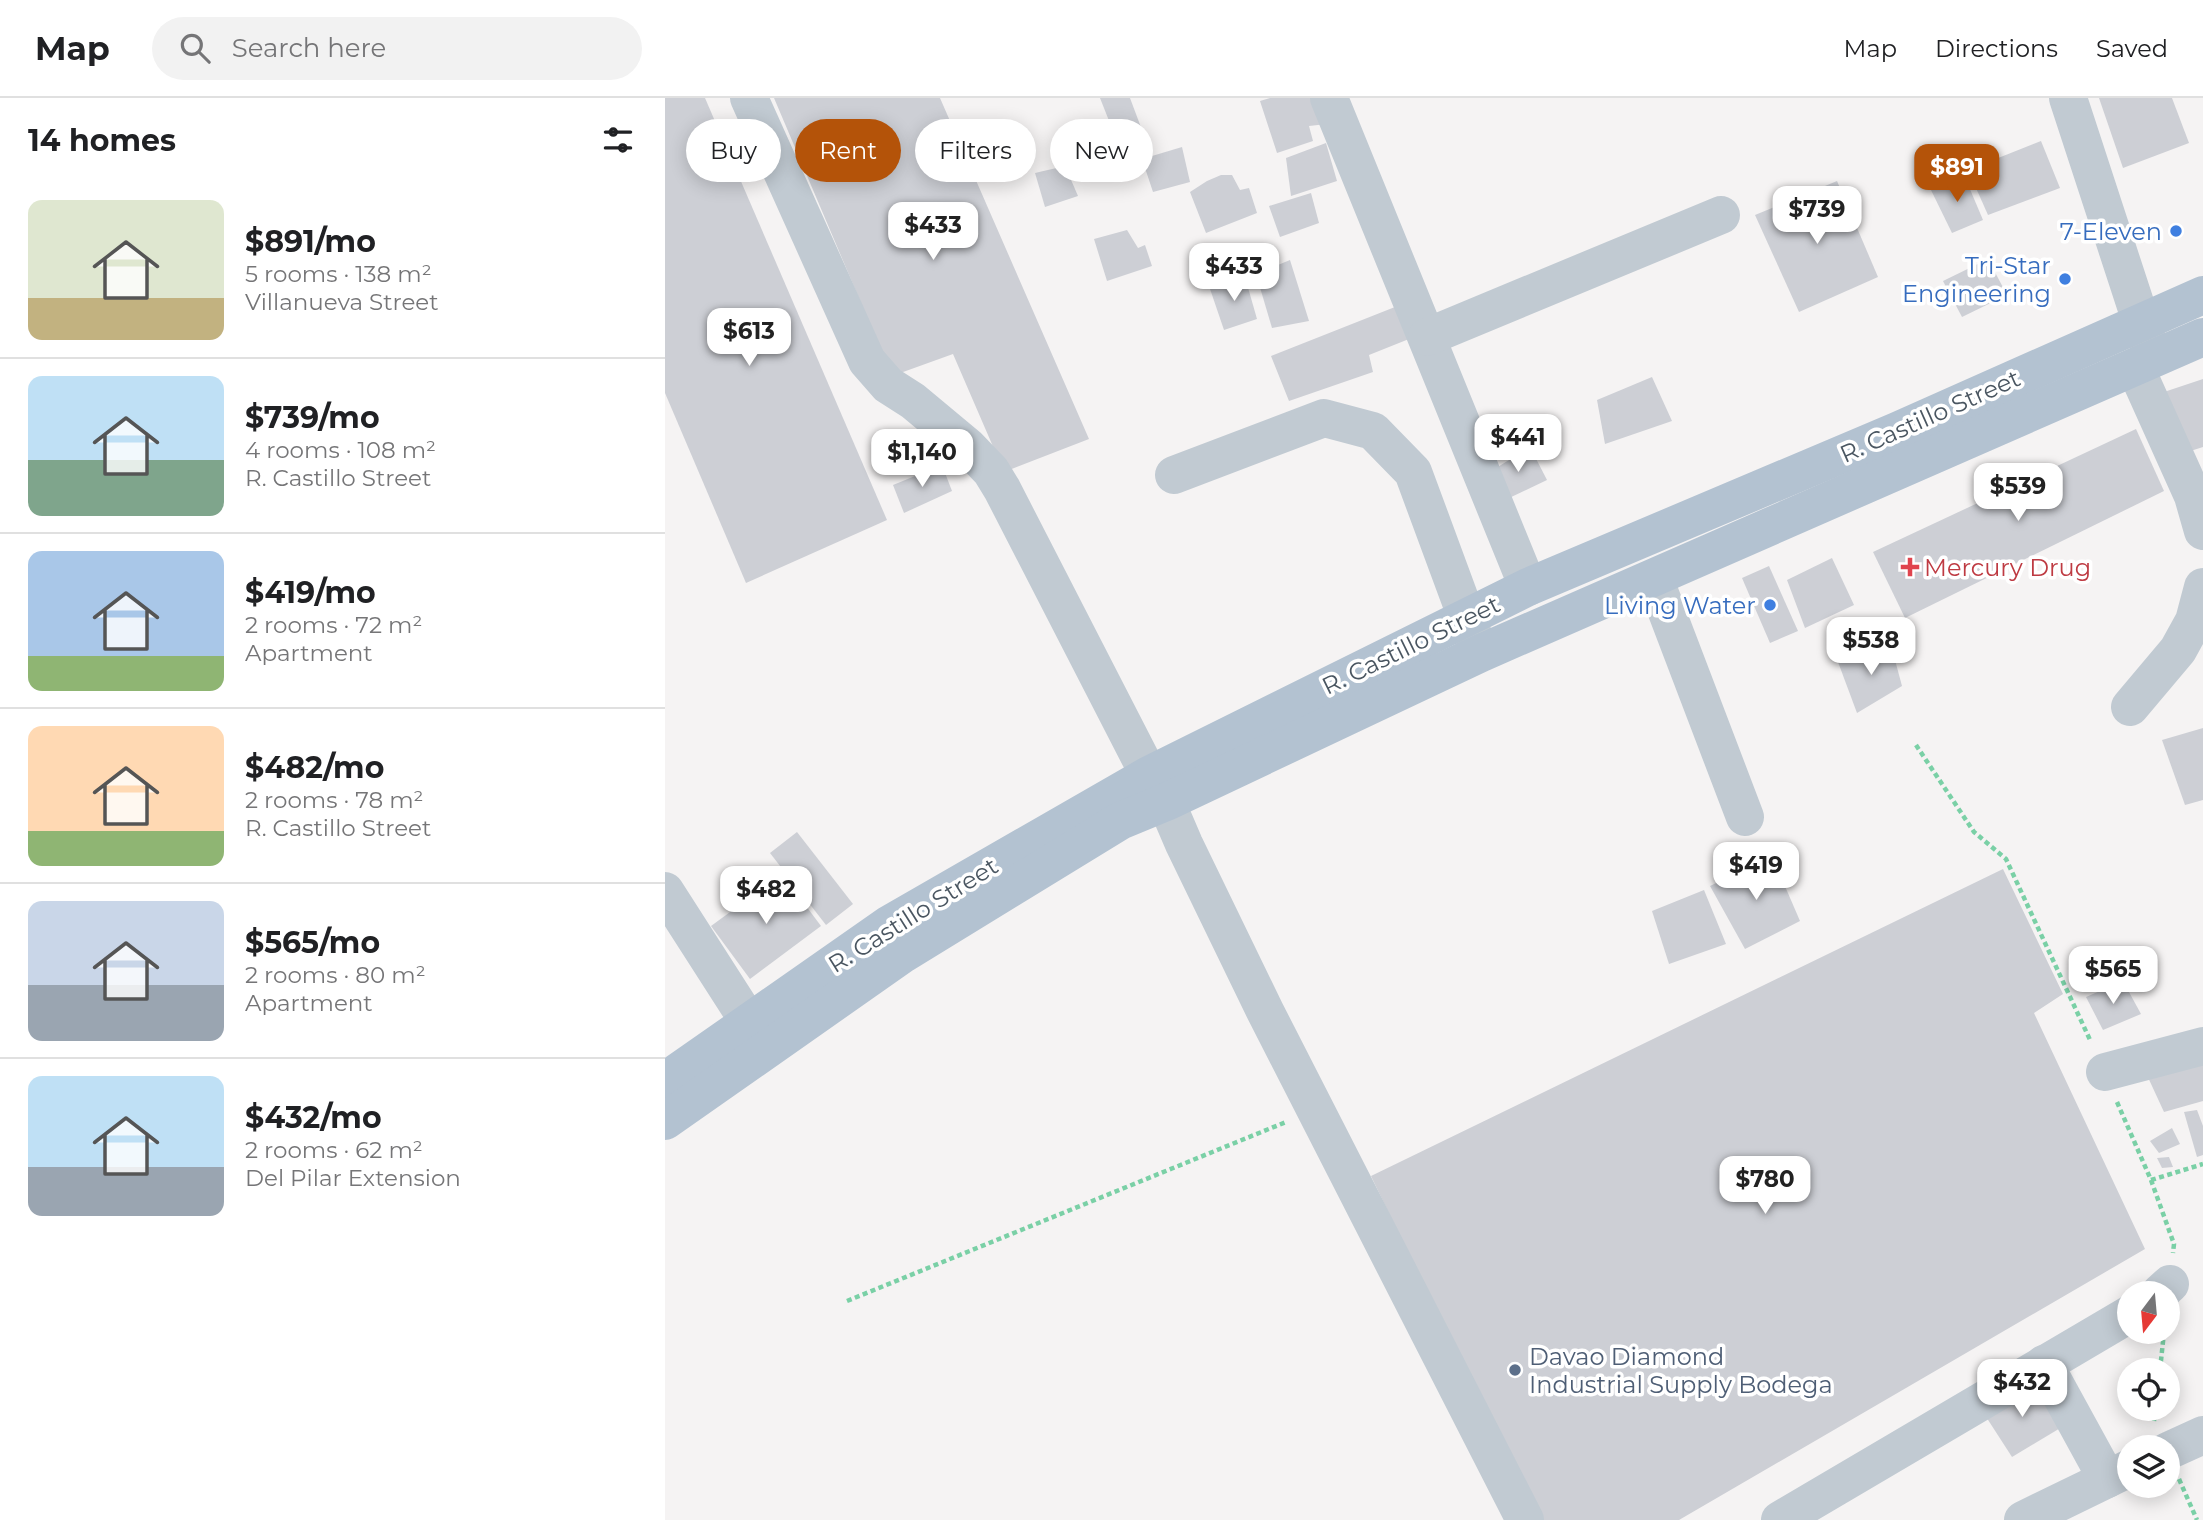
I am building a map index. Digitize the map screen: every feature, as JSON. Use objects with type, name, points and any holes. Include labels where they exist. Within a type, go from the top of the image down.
[{"type":"main road","name":"R. Castillo Street","points":[[665,1081],[888,925],[1157,789],[1466,618],[1528,587],[1897,431],[2203,295]]},
{"type":"main road","name":"R. Castillo Street","points":[[665,1121],[903,954],[1120,821],[1157,789],[1481,653],[2203,337]]},
{"type":"main road","points":[[1897,431],[1912,466]]},
{"type":"street","points":[[749,98],[867,361],[888,385],[967,446],[991,471],[1157,789],[1315,1110],[1525,1520]]},
{"type":"street","points":[[1329,98],[1528,587]]},
{"type":"street","points":[[2068,98],[2140,322],[2145,363],[2200,512]]},
{"type":"street","points":[[1427,337],[1721,215]]},
{"type":"street","points":[[1174,475],[1324,418],[1373,431],[1413,472],[1481,653]]},
{"type":"street","points":[[1654,578],[1745,817]]},
{"type":"street","points":[[2130,707],[2178,650],[2194,621],[2203,587]]},
{"type":"street","points":[[665,891],[749,1022]]},
{"type":"street","points":[[2105,1072],[2203,1046]]},
{"type":"street","points":[[1780,1520],[2117,1322]]},
{"type":"street","points":[[2044,1364],[2117,1471]]},
{"type":"street","points":[[2180,1457],[2203,1435]]},
{"type":"street","points":[[2023,1520],[2117,1475]]},
{"type":"path","points":[[1916,745],[1974,832],[2007,859]]},
{"type":"path","points":[[848,1301],[1315,1110]]},
{"type":"path","points":[[2151,1180],[2203,1164]]},
{"type":"path","points":[[2180,1480],[2197,1520]]},
{"type":"building","points":[[665,98],[705,98],[714,119],[686,119],[686,182],[741,182],[887,520],[746,583],[665,393]]},
{"type":"building","points":[[774,98],[940,98],[949,119],[915,119],[915,182],[977,182],[1089,439],[1004,472],[953,354],[892,376],[810,182],[901,182],[901,119],[795,119],[795,147]]},
{"type":"building","points":[[1100,98],[1130,98],[1138,119],[1108,119]]},
{"type":"building","points":[[1270,98],[1318,98],[1327,124],[1309,126],[1313,141],[1277,153],[1260,101]]},
{"type":"building","points":[[2099,98],[2172,98],[2189,143],[2123,168]]},
{"type":"building","points":[[2041,141],[2060,188],[1988,215],[1968,170]]},
{"type":"building","points":[[1326,143],[1337,181],[1291,196],[1286,158]]},
{"type":"building","points":[[1182,147],[1190,182],[1153,192],[1150,182],[1153,182],[1153,156]]},
{"type":"building","points":[[1050,170],[1050,182],[1072,182],[1078,196],[1045,207],[1036,173]]},
{"type":"building","points":[[1221,175],[1232,175],[1240,190],[1249,188],[1257,213],[1206,233],[1190,192]]},
{"type":"building","points":[[1964,175],[1983,220],[1952,233],[1930,188]]},
{"type":"building","points":[[1837,181],[1878,277],[1799,312],[1755,215]]},
{"type":"building","points":[[1311,193],[1319,223],[1280,237],[1269,206]]},
{"type":"building","points":[[1127,230],[1138,248],[1145,245],[1152,266],[1107,281],[1094,239]]},
{"type":"building","points":[[1988,259],[2007,295],[1962,317],[1943,281]]},
{"type":"building","points":[[1290,260],[1309,321],[1272,328],[1256,274]]},
{"type":"building","points":[[1245,277],[1257,319],[1224,330],[1209,286]]},
{"type":"building","points":[[1400,305],[1414,337],[1369,355],[1373,372],[1289,401],[1271,356]]},
{"type":"building","points":[[1652,377],[1672,421],[1605,444],[1597,400]]},
{"type":"building","points":[[2203,379],[2203,447],[2178,455],[2155,395]]},
{"type":"building","points":[[2136,429],[2164,491],[1905,618],[1873,552]]},
{"type":"building","points":[[1530,447],[1547,480],[1507,499],[1488,473]]},
{"type":"building","points":[[942,465],[952,491],[904,513],[893,485]]},
{"type":"building","points":[[1832,558],[1854,605],[1805,628],[1787,580]]},
{"type":"building","name":"Living Water","points":[[1769,566],[1798,631],[1770,643],[1742,578]]},
{"type":"building","points":[[1891,645],[1902,686],[1857,713],[1838,662]]},
{"type":"building","points":[[2203,728],[2203,800],[2185,805],[2162,740]]},
{"type":"building","points":[[797,832],[853,904],[826,925],[770,853]]},
{"type":"building","points":[[1772,856],[1800,921],[1745,949],[1710,886]]},
{"type":"building","points":[[2003,869],[2063,994],[2034,1013],[2145,1249],[1679,1520],[1536,1520],[1371,1176]]},
{"type":"building","points":[[782,874],[821,926],[750,979],[711,926]]},
{"type":"building","points":[[1704,890],[1726,944],[1669,964],[1652,911]]},
{"type":"building","points":[[2123,981],[2141,1014],[2103,1030],[2086,997]]},
{"type":"building","points":[[2203,1059],[2203,1101],[2164,1112],[2146,1073]]},
{"type":"building","points":[[2197,1110],[2203,1126],[2203,1155],[2197,1157],[2184,1112]]},
{"type":"building","points":[[2172,1128],[2180,1144],[2159,1153],[2150,1141]]},
{"type":"building","points":[[2169,1157],[2173,1167],[2162,1168],[2157,1158]]},
{"type":"building","points":[[2034,1381],[2062,1427],[2012,1457],[1981,1409]]},
{"type":"place","name":"7-Eleven","points":[[2176,231]]},
{"type":"place","name":"Tri-Star Engineering","points":[[2065,279]]},
{"type":"place","name":"Mercury Drug","points":[[1910,567]]},
{"type":"place","name":"Living Water","points":[[1770,605]]},
{"type":"place","name":"Davao Diamond Industrial Supply Bodega","points":[[1515,1370]]}]
